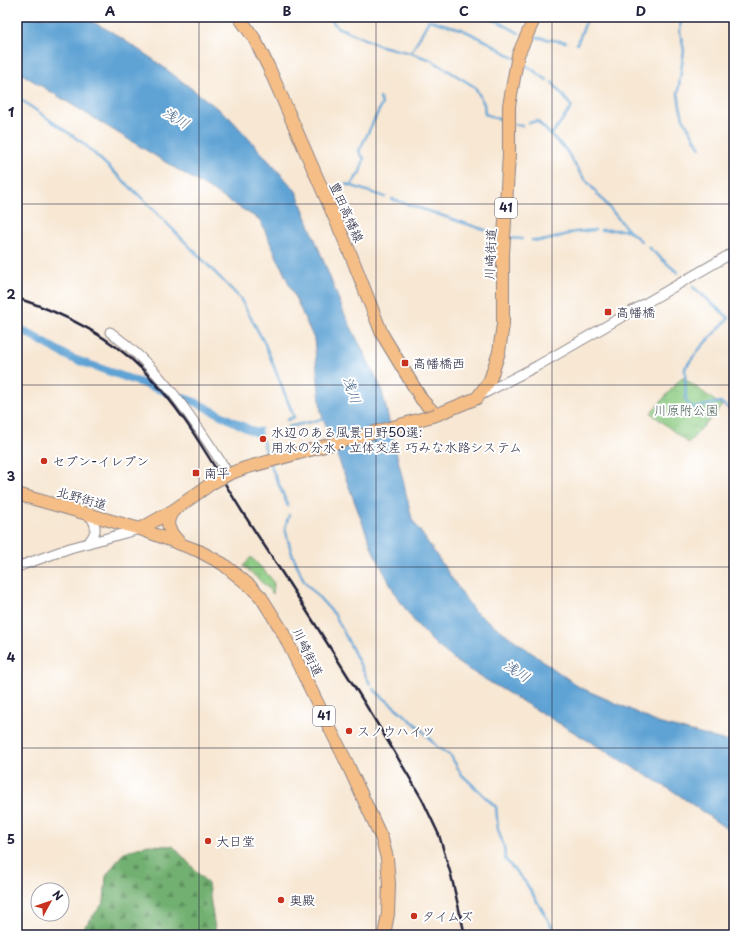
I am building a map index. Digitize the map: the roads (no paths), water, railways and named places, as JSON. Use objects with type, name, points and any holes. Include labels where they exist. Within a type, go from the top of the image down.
[{"type":"main road","name":"豊田高幡線","points":[[239,17],[254,38],[269,68],[351,255],[386,341],[422,400],[436,415]]},
{"type":"main road","name":"川崎街道","points":[[477,398],[490,380],[501,340],[510,106],[518,55],[534,17]]},
{"type":"main road","points":[[140,530],[174,510],[212,483],[229,474],[436,415],[477,398]]},
{"type":"main road","name":"北野街道","points":[[17,494],[140,530]]},
{"type":"main road","points":[[174,510],[168,517],[167,523],[170,532],[179,542]]},
{"type":"main road","name":"川崎街道","points":[[140,530],[179,542],[211,557],[236,574],[261,597],[281,629],[346,761],[382,839],[387,858],[389,884],[388,914],[384,935]]},
{"type":"street","points":[[477,398],[537,366],[734,252]]},
{"type":"street","points":[[110,332],[140,355],[160,375],[197,424],[229,474]]},
{"type":"street","points":[[88,543],[94,536],[96,529],[94,522],[89,515]]},
{"type":"street","points":[[17,567],[88,543],[140,530]]},
{"type":"water","name":"浅川","points":[[17,17],[83,17],[112,32],[154,60],[230,118],[296,191],[344,313],[381,387],[412,519],[474,611],[579,687],[658,723],[734,743],[734,834],[676,793],[461,665],[434,643],[414,621],[397,597],[373,551],[321,412],[314,339],[260,220],[17,71]]},
{"type":"waterway","points":[[329,17],[337,27],[381,46],[411,53],[431,60],[475,87],[484,104],[485,114],[504,121]]},
{"type":"waterway","points":[[484,17],[497,21],[519,33]]},
{"type":"waterway","points":[[577,44],[588,17]]},
{"type":"waterway","points":[[681,17],[680,32],[684,50],[678,93],[683,118],[700,148]]},
{"type":"waterway","points":[[411,53],[429,20],[461,29],[488,42],[514,58]]},
{"type":"waterway","points":[[533,37],[566,42]]},
{"type":"waterway","points":[[523,63],[547,80]]},
{"type":"waterway","points":[[551,135],[572,107],[552,82]]},
{"type":"waterway","points":[[17,97],[83,143],[143,199],[240,298],[265,344],[294,417],[287,420]]},
{"type":"waterway","points":[[351,185],[360,172],[364,159],[359,151],[382,104],[380,98]]},
{"type":"waterway","points":[[529,123],[537,121],[566,150],[580,173],[628,230],[641,241]]},
{"type":"waterway","points":[[514,124],[522,126]]},
{"type":"waterway","points":[[346,184],[385,197]]},
{"type":"waterway","points":[[392,199],[500,235]]},
{"type":"waterway","points":[[532,240],[538,241],[575,232],[595,230]]},
{"type":"waterway","points":[[601,230],[628,230]]},
{"type":"waterway","points":[[510,238],[522,239]]},
{"type":"waterway","points":[[648,247],[678,273]]},
{"type":"waterway","points":[[693,287],[729,318],[701,347],[685,368],[686,402],[694,408],[720,402],[734,412]]},
{"type":"waterway","points":[[17,327],[71,358],[195,402],[258,434]]},
{"type":"waterway","points":[[288,427],[327,418]]},
{"type":"waterway","points":[[229,420],[256,430],[261,429]]},
{"type":"waterway","points":[[259,429],[268,458]]},
{"type":"waterway","points":[[270,464],[288,506]]},
{"type":"waterway","points":[[289,515],[285,528],[291,551],[304,581],[335,615],[370,684]]},
{"type":"waterway","points":[[373,689],[420,728],[437,747],[451,756],[461,774],[496,807],[498,829],[504,847],[505,859],[526,883],[557,935]]},
{"type":"railway","points":[[17,298],[68,318],[84,326],[115,346],[142,369],[157,385],[197,438],[243,513],[335,655],[422,799],[439,835],[451,875],[465,935]]},
{"type":"place","name":"高幡橋","points":[[608,312]]},
{"type":"place","name":"高幡橋西","points":[[405,363]]},
{"type":"place","name":"水辺のある風景日野50選: 用水の分水・立体交差 巧みな水路システム","points":[[263,439]]},
{"type":"place","name":"セブン-イレブン","points":[[44,461]]},
{"type":"place","name":"南平","points":[[196,473]]},
{"type":"place","name":"スノウハイツ","points":[[349,731]]},
{"type":"place","name":"大日堂","points":[[208,841]]},
{"type":"place","name":"奥殿","points":[[281,900]]},
{"type":"place","name":"タイムズ","points":[[414,916]]},
{"type":"park label","name":"川原附公園","points":[[686,410]]}]
